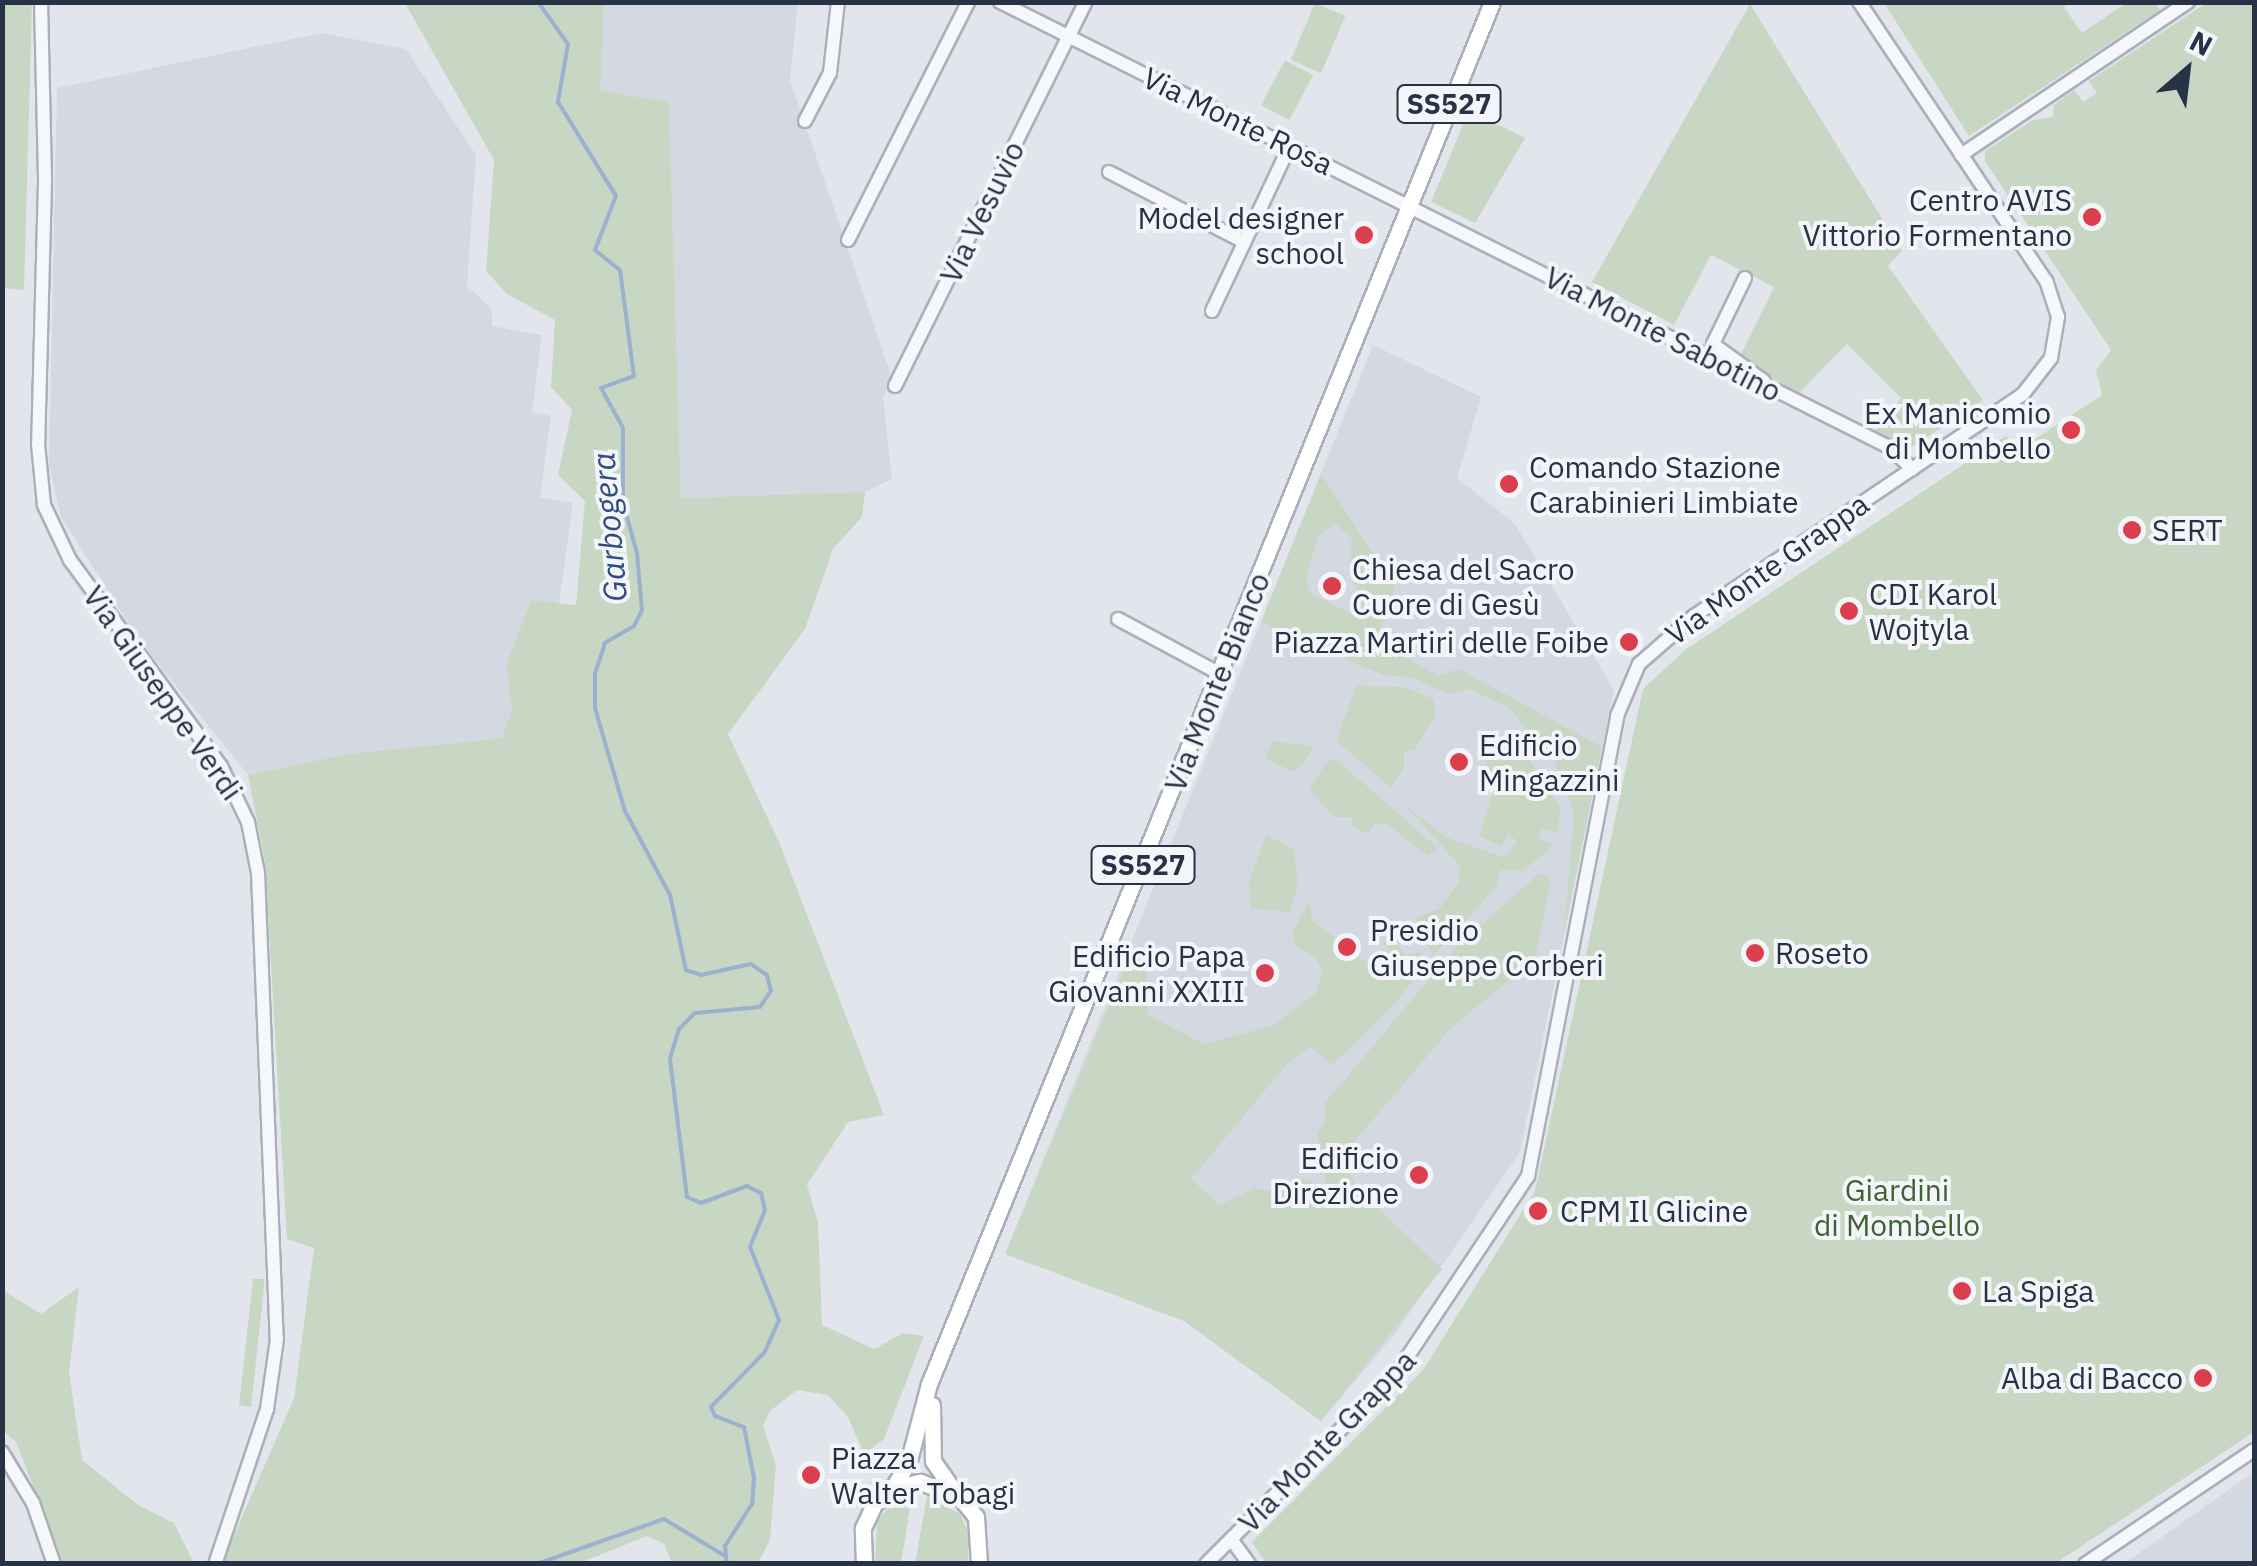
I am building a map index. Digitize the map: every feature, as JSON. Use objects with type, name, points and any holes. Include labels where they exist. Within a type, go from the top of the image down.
[{"type":"main road","name":"Via Monte Bianco","points":[[893,1488],[1492,2]]},
{"type":"main road","name":"Via Monte Bianco","points":[[942,1360],[929,1442],[936,1470],[958,1496]]},
{"type":"main road","points":[[893,1488],[920,1482],[958,1496]]},
{"type":"main road","name":"SS527","points":[[861,1559],[868,1515],[893,1488]]},
{"type":"main road","name":"SS527","points":[[958,1496],[981,1531],[980,1564]]},
{"type":"street","name":"Via Giuseppe Verdi","points":[[41,2],[45,182],[38,444],[44,505],[70,560],[222,766],[248,822],[258,873],[277,1339],[266,1409],[215,1564]]},
{"type":"street","points":[[805,121],[830,74],[838,2]]},
{"type":"street","points":[[848,240],[968,2]]},
{"type":"street","name":"Via Monte Rosa","points":[[1000,2],[1408,206]]},
{"type":"street","points":[[1069,37],[1086,2]]},
{"type":"street","name":"Via Monte Grappa","points":[[1206,1564],[1396,1374],[1528,1176],[1617,716],[1639,664],[1694,616],[2030,388],[2048,366],[2058,336],[2048,286],[1859,2]]},
{"type":"street","points":[[1961,154],[2171,7],[2188,2]]},
{"type":"street","name":"Via Vesuvio","points":[[895,386],[1069,37]]},
{"type":"street","points":[[1212,311],[1290,147]]},
{"type":"street","points":[[1110,172],[1244,242]]},
{"type":"street","name":"Via Monte Sabotino","points":[[1408,206],[1899,452],[1912,469]]},
{"type":"street","points":[[1745,278],[1713,344],[1772,390]]},
{"type":"street","points":[[1118,620],[1220,674]]},
{"type":"street","points":[[2085,1564],[2254,1450]]},
{"type":"street","points":[[2,1452],[34,1503],[54,1564]]},
{"type":"street","points":[[1232,1539],[1249,1564]]},
{"type":"shaded area","points":[[604,3],[798,3],[790,80],[892,378],[883,397],[892,479],[865,492],[681,498],[669,102],[599,92]]},
{"type":"shaded area","points":[[321,33],[406,49],[476,155],[467,286],[492,309],[492,326],[542,335],[532,412],[551,416],[540,498],[573,503],[559,604],[531,600],[506,665],[512,710],[502,738],[347,754],[248,775],[139,640],[61,517],[49,465],[57,88]]},
{"type":"shaded area","name":"Presidio Giuseppe Corberi","points":[[1373,345],[1481,397],[1457,478],[1515,524],[1614,690],[1520,1152],[1395,1334],[1321,1421],[1184,1321],[1005,1254]]},
{"type":"shaded area","points":[[2254,1472],[2254,1563],[2123,1563],[2132,1558]]},
{"type":"green space","points":[[2,3],[32,3],[24,290],[3,288]]},
{"type":"green space","points":[[405,3],[604,3],[600,91],[669,102],[681,498],[865,492],[862,517],[833,549],[805,629],[728,734],[779,842],[884,1115],[848,1122],[807,1185],[818,1222],[822,1325],[874,1349],[903,1333],[924,1336],[884,1439],[864,1454],[848,1417],[828,1395],[797,1390],[770,1411],[763,1426],[776,1465],[770,1540],[758,1563],[672,1563],[664,1544],[647,1536],[580,1563],[222,1563],[294,1398],[314,1248],[287,1239],[265,861],[248,775],[347,754],[502,738],[512,710],[506,665],[531,600],[576,605],[585,501],[558,475],[572,410],[551,387],[555,320],[507,294],[486,271],[494,160]]},
{"type":"green space","points":[[1315,3],[1345,16],[1321,73],[1291,60]]},
{"type":"green space","points":[[1884,3],[2070,3],[2064,7],[2082,33],[2126,3],[2155,3],[2160,10],[1969,136]]},
{"type":"green space","name":"Giardini di Mombello","points":[[2206,3],[2254,3],[2254,1432],[2056,1563],[1266,1563],[1252,1542],[1423,1370],[1535,1191],[1643,689],[1685,650],[2006,436],[2017,451],[2102,395],[2096,370],[2111,350],[1985,161],[1985,151],[2033,120],[2053,117],[2054,105],[2074,90],[2083,102],[2097,93],[2089,81]]},
{"type":"green space","points":[[1750,4],[1902,251],[1888,266],[1983,400],[1904,452],[1872,435],[1901,398],[1847,344],[1798,394],[1740,356],[1774,287],[1711,255],[1674,325],[1592,282]]},
{"type":"green space","points":[[1285,60],[1313,75],[1289,120],[1261,105]]},
{"type":"green space","points":[[1469,110],[1525,138],[1475,223],[1431,202]]},
{"type":"green space","points":[[1321,474],[1395,587],[1375,641],[1439,676],[1459,669],[1602,747],[1564,934],[1574,812],[1554,760],[1508,707],[1469,689],[1448,694],[1411,677],[1383,675],[1261,622]],"holes":[[[1335,523],[1352,539],[1350,566],[1361,603],[1354,615],[1310,593],[1306,579],[1318,536]]]},
{"type":"green space","points":[[1356,686],[1403,687],[1434,699],[1435,716],[1414,751],[1404,751],[1404,767],[1391,787],[1336,741]]},
{"type":"green space","points":[[1514,735],[1560,807],[1558,833],[1542,829],[1538,839],[1554,845],[1523,871],[1500,870],[1497,886],[1433,956],[1416,918],[1440,908],[1459,882],[1460,866],[1406,806],[1446,837],[1505,858],[1517,841],[1508,834],[1501,846],[1479,836],[1494,789],[1480,782],[1486,760]]},
{"type":"green space","points":[[1273,741],[1312,746],[1313,750],[1295,772],[1265,759]]},
{"type":"green space","points":[[1329,759],[1338,761],[1438,848],[1428,856],[1386,824],[1375,823],[1367,834],[1352,826],[1353,817],[1335,817],[1309,789]]},
{"type":"green space","points":[[1266,835],[1294,849],[1298,885],[1289,912],[1250,908],[1249,881]]},
{"type":"green space","points":[[1540,873],[1551,879],[1535,959],[1451,1028],[1343,1155],[1355,1186],[1442,1269],[1321,1421],[1184,1321],[1005,1254],[1128,960],[1143,964],[1147,973],[1148,1015],[1204,1044],[1271,1026],[1314,995],[1323,973],[1316,958],[1296,946],[1292,933],[1309,901],[1312,920],[1367,963],[1378,965],[1390,950],[1381,941],[1397,943],[1405,955],[1420,952],[1426,965],[1389,1010],[1332,1065],[1310,1047],[1287,1064],[1191,1179],[1219,1205],[1255,1188],[1280,1193],[1295,1176],[1326,1188],[1317,1133],[1326,1119],[1325,1103],[1458,945]]},
{"type":"green space","points":[[253,1279],[264,1279],[264,1287],[251,1407],[239,1405]]},
{"type":"green space","points":[[79,1287],[69,1372],[82,1460],[138,1505],[174,1523],[194,1563],[63,1563],[16,1442],[3,1431],[3,1290],[41,1314]]},
{"type":"green space","points":[[912,1496],[901,1563],[875,1563],[877,1521],[891,1504]]},
{"type":"green space","points":[[927,1496],[960,1514],[970,1536],[967,1564],[915,1564]]},
{"type":"waterway","name":"Garbogera","points":[[538,2],[568,44],[558,102],[616,196],[595,250],[620,270],[634,376],[601,388],[623,428],[623,503],[637,553],[642,610],[634,626],[605,643],[595,673],[595,708],[625,811],[670,895],[686,970],[701,975],[751,964],[767,975],[771,991],[760,1007],[695,1013],[679,1029],[670,1059],[687,1197],[701,1203],[747,1186],[761,1193],[765,1210],[750,1247],[779,1320],[764,1353],[711,1407],[715,1416],[744,1427],[754,1478],[752,1504],[725,1546],[727,1564]]},
{"type":"waterway","points":[[537,1564],[664,1519],[725,1556]]},
{"type":"place","name":"Centro AVIS Vittorio Formentano","points":[[2092,217]]},
{"type":"place","name":"Model designer school","points":[[1364,235]]},
{"type":"place","name":"Ex Manicomio di Mombello","points":[[2071,430]]},
{"type":"place","name":"Comando Stazione Carabinieri Limbiate","points":[[1509,484]]},
{"type":"place","name":"SERT","points":[[2132,530]]},
{"type":"place","name":"Chiesa del Sacro Cuore di Gesù","points":[[1332,586]]},
{"type":"place","name":"CDI Karol Wojtyla","points":[[1849,611]]},
{"type":"place","name":"Piazza Martiri delle Foibe","points":[[1629,642]]},
{"type":"place","name":"Edificio Mingazzini","points":[[1459,762]]},
{"type":"place","name":"Presidio Giuseppe Corberi","points":[[1347,947]]},
{"type":"place","name":"Roseto","points":[[1755,953]]},
{"type":"place","name":"Edificio Papa Giovanni XXIII","points":[[1265,973]]},
{"type":"place","name":"Edificio Direzione","points":[[1419,1175]]},
{"type":"place","name":"CPM Il Glicine","points":[[1538,1211]]},
{"type":"place","name":"La Spiga","points":[[1962,1291]]},
{"type":"place","name":"Alba di Bacco","points":[[2203,1378]]},
{"type":"place","name":"Piazza Walter Tobagi","points":[[811,1475]]}]
